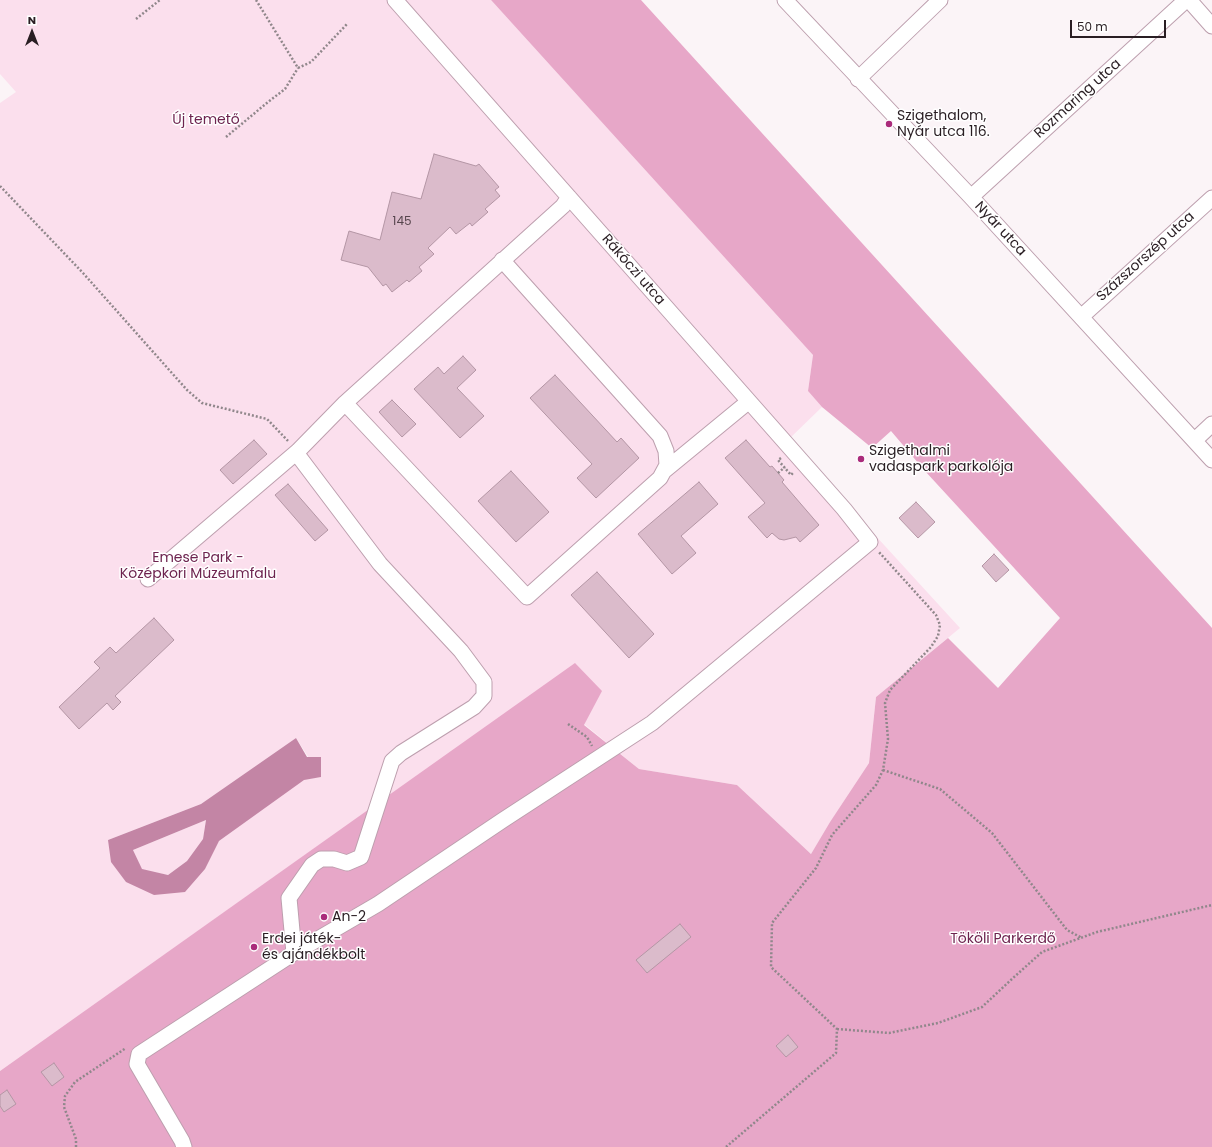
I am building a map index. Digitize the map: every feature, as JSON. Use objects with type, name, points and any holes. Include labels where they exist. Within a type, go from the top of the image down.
[{"type":"street","name":"Rákóczi utca","points":[[395,0],[748,402],[844,509],[870,542]]},
{"type":"street","name":"Nyár utca","points":[[785,0],[970,197],[1212,460]]},
{"type":"street","points":[[858,79],[940,0]]},
{"type":"street","points":[[1187,0],[1212,26]]},
{"type":"street","name":"Rozmaring utca","points":[[970,197],[1187,0]]},
{"type":"street","points":[[148,579],[299,454],[344,403],[563,206],[568,196]]},
{"type":"street","name":"Százszorszép utca","points":[[1081,317],[1212,198]]},
{"type":"street","points":[[344,403],[527,597],[660,478],[667,465],[666,451],[660,436],[502,260]]},
{"type":"street","points":[[664,471],[748,402]]},
{"type":"street","points":[[1195,440],[1212,424]]},
{"type":"street","points":[[294,953],[290,898],[312,865],[321,859],[334,859],[347,863],[361,857],[392,761],[401,753],[474,707],[484,696],[484,682],[461,651],[380,564],[299,454]]},
{"type":"street","points":[[184,1147],[182,1141],[137,1064],[139,1054],[294,953],[378,904],[652,723],[870,542]]},
{"type":"path","points":[[136,19],[160,0]]},
{"type":"path","points":[[256,0],[298,68]]},
{"type":"path","points":[[226,137],[285,89],[298,68],[311,62],[348,23]]},
{"type":"path","points":[[0,186],[83,273],[188,390],[202,403],[267,419],[299,454]]},
{"type":"path","points":[[778,473],[784,467]]},
{"type":"path","points":[[870,542],[936,615],[940,625],[938,636],[931,647],[890,690],[885,703],[888,739],[883,770],[876,785],[832,835],[816,868],[772,923],[771,967],[837,1029],[889,1033],[938,1023],[982,1006],[1042,952],[1098,932],[1212,905]]},
{"type":"path","points":[[568,724],[587,737],[600,758]]},
{"type":"path","points":[[883,770],[940,789],[975,818],[992,833],[1067,930],[1082,938]]},
{"type":"path","points":[[726,1147],[836,1053],[837,1029]]},
{"type":"green space","points":[[0,0],[491,0],[813,355],[808,391],[822,407],[788,440],[960,628],[876,697],[869,763],[811,854],[737,785],[639,769],[584,724],[601,691],[575,664],[0,1071],[0,103],[16,92],[0,74]],"holes":[[[296,738],[321,777],[304,779],[219,841],[154,895],[108,840],[201,804]]]},
{"type":"green space","name":"Tököli Parkerdő","points":[[491,0],[641,0],[1212,628],[1212,1147],[0,1147],[0,1071],[575,663],[602,691],[584,725],[639,769],[737,785],[811,854],[869,763],[876,697],[948,638],[998,688],[1060,618],[925,471],[891,431],[872,448],[822,407],[808,391],[813,355]]},
{"type":"green space","points":[[206,820],[203,839],[187,861],[168,875],[142,870],[133,850]]},
{"type":"shaded area","points":[[296,738],[307,757],[321,757],[321,777],[304,780],[219,841],[205,869],[185,892],[154,895],[126,882],[111,862],[108,840],[201,804]],"holes":[[[206,820],[203,839],[187,861],[168,875],[142,869],[133,850]]]},
{"type":"building","points":[[434,154],[476,166],[479,164],[499,187],[495,190],[500,196],[485,209],[488,212],[472,226],[470,223],[456,234],[450,227],[428,248],[434,254],[419,267],[422,271],[409,282],[407,280],[392,292],[386,284],[383,286],[368,267],[341,260],[349,231],[380,240],[392,192],[421,199]]},
{"type":"building","points":[[463,356],[476,370],[457,388],[484,416],[460,438],[414,389],[438,367],[444,374]]},
{"type":"building","points":[[555,375],[617,442],[621,438],[639,458],[596,498],[577,478],[592,464],[530,398]]},
{"type":"building","points":[[392,400],[416,424],[402,437],[379,412]]},
{"type":"building","points":[[254,440],[267,454],[233,484],[220,470]]},
{"type":"building","points":[[746,440],[770,467],[772,466],[784,480],[782,482],[819,525],[800,542],[796,537],[784,540],[779,539],[772,533],[767,538],[748,517],[765,503],[725,458]]},
{"type":"building","points":[[511,471],[549,512],[516,542],[478,501]]},
{"type":"building","points":[[699,482],[718,504],[681,536],[696,553],[672,574],[638,534]]},
{"type":"building","points":[[288,484],[328,530],[315,541],[275,495]]},
{"type":"building","points":[[916,502],[935,522],[918,538],[899,518]]},
{"type":"building","points":[[994,554],[1009,570],[996,582],[982,566]]},
{"type":"building","points":[[597,572],[654,634],[629,658],[571,595]]},
{"type":"building","points":[[154,618],[174,640],[115,696],[121,702],[113,710],[107,703],[79,729],[59,707],[100,668],[94,662],[110,647],[116,653]]},
{"type":"building","points":[[680,924],[691,937],[647,973],[636,960]]},
{"type":"building","points":[[788,1035],[798,1047],[786,1057],[776,1046]]},
{"type":"building","points":[[54,1063],[64,1077],[52,1086],[41,1072]]},
{"type":"building","points":[[7,1090],[16,1104],[4,1112],[0,1106],[0,1095]]},
{"type":"place","name":"Szigethalom, Nyár utca 116.","points":[[889,124]]},
{"type":"place","name":"Szigethalmi vadaspark parkolója","points":[[861,459]]},
{"type":"place","name":"An-2","points":[[324,917]]},
{"type":"place","name":"Erdei játék- és ajándékbolt","points":[[254,947]]},
{"type":"park label","name":"Új temető","points":[[206,120]]},
{"type":"park label","name":"Emese Park - Középkori Múzeumfalu","points":[[198,566]]}]
